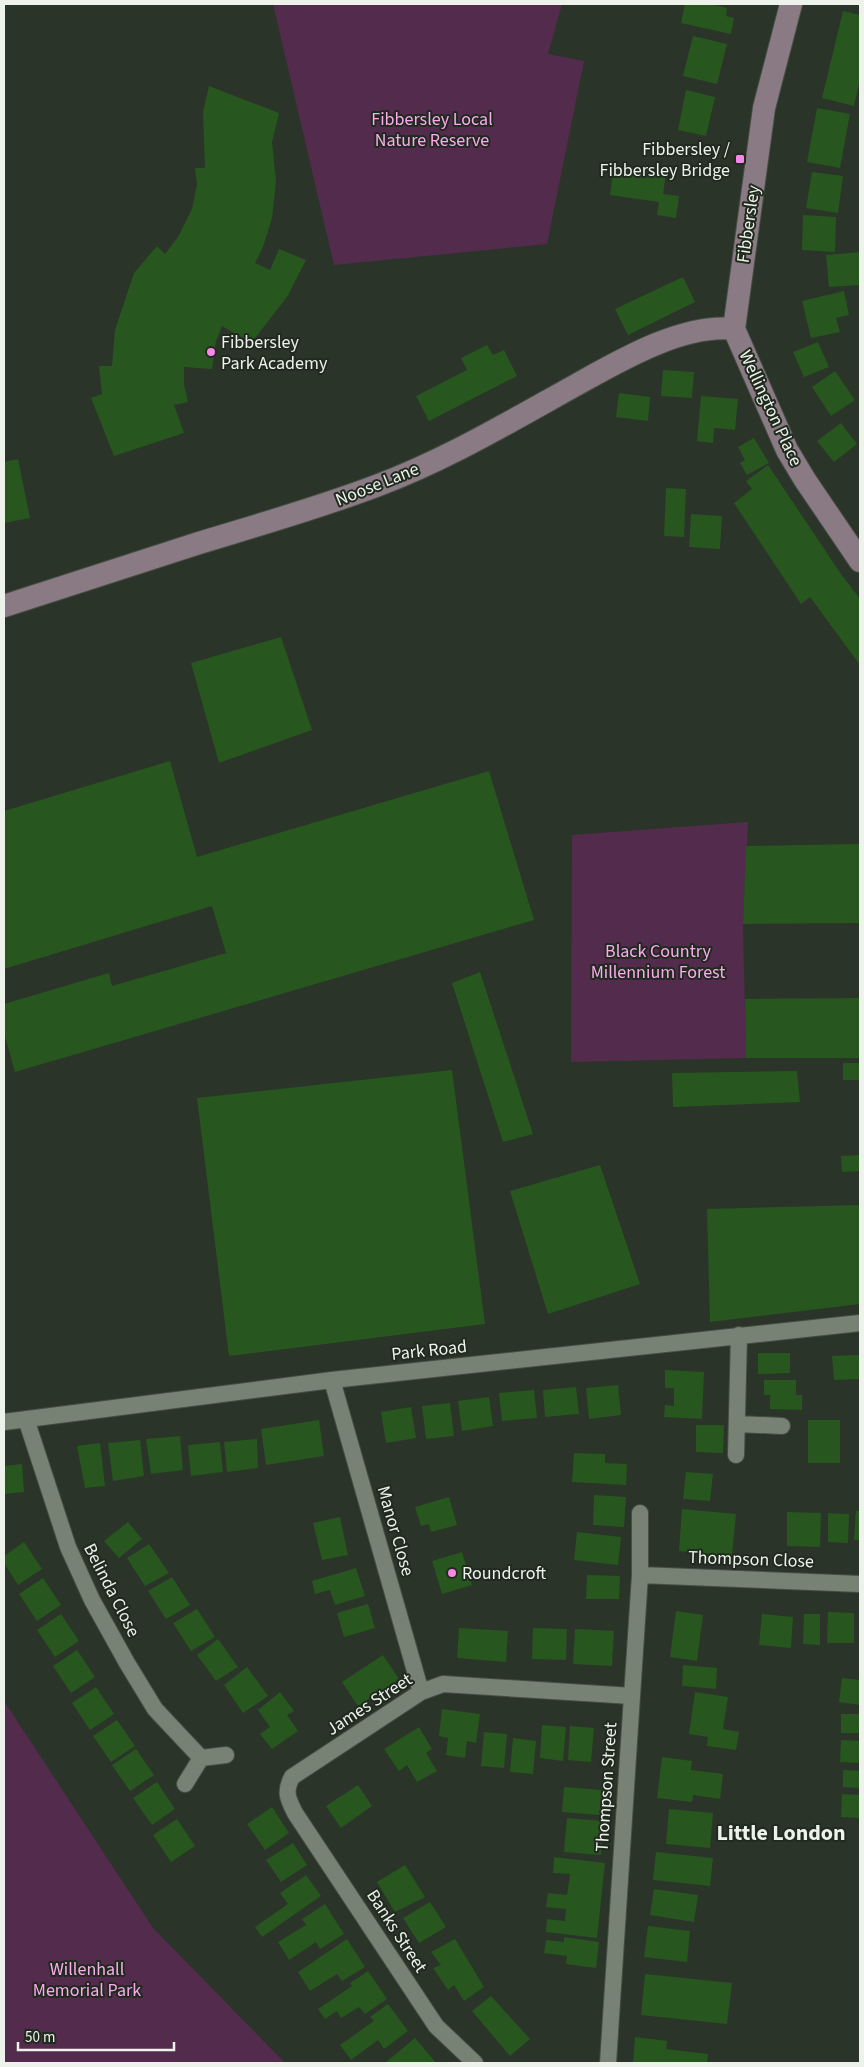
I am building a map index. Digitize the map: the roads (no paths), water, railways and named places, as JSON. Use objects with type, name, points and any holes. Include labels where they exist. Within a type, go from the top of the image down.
[{"type":"street","name":"Fibbersley","points":[[734,329],[764,108],[791,4]]},
{"type":"street","name":"Noose Lane","points":[[4,606],[324,505],[377,486],[444,456],[603,370],[658,344],[705,329],[721,327],[734,329]]},
{"type":"street","name":"Wellington Place","points":[[734,329],[787,450],[814,495],[860,561]]},
{"type":"street","name":"Park Road","points":[[4,1422],[332,1380],[860,1323]]},
{"type":"street","points":[[736,1455],[739,1335]]},
{"type":"street","name":"Manor Close","points":[[332,1380],[421,1692]]},
{"type":"street","name":"Belinda Close","points":[[26,1419],[68,1547],[92,1600],[127,1663],[155,1708],[201,1758]]},
{"type":"street","points":[[737,1424],[782,1426]]},
{"type":"street","name":"Thompson Street","points":[[608,2063],[640,1575],[640,1513]]},
{"type":"street","name":"Thompson Close","points":[[640,1575],[860,1584]]},
{"type":"street","name":"James Street","points":[[295,1813],[286,1795],[287,1786],[292,1777],[421,1692],[443,1684],[632,1696]]},
{"type":"street","points":[[185,1784],[201,1758],[226,1755]]},
{"type":"street","name":"Banks Street","points":[[295,1813],[436,2026],[474,2063]]},
{"type":"place","name":"Fibbersley / Fibbersley Bridge","points":[[740,159]]},
{"type":"place","name":"Fibbersley Park Academy","points":[[211,352]]},
{"type":"place","name":"Roundcroft","points":[[452,1573]]},
{"type":"district","name":"Little London","points":[[781,1832]]},
{"type":"park label","name":"Fibbersley Local Nature Reserve","points":[[432,129]]},
{"type":"park label","name":"Black Country Millennium Forest","points":[[658,961]]},
{"type":"park label","name":"Willenhall Memorial Park","points":[[87,1979]]}]
